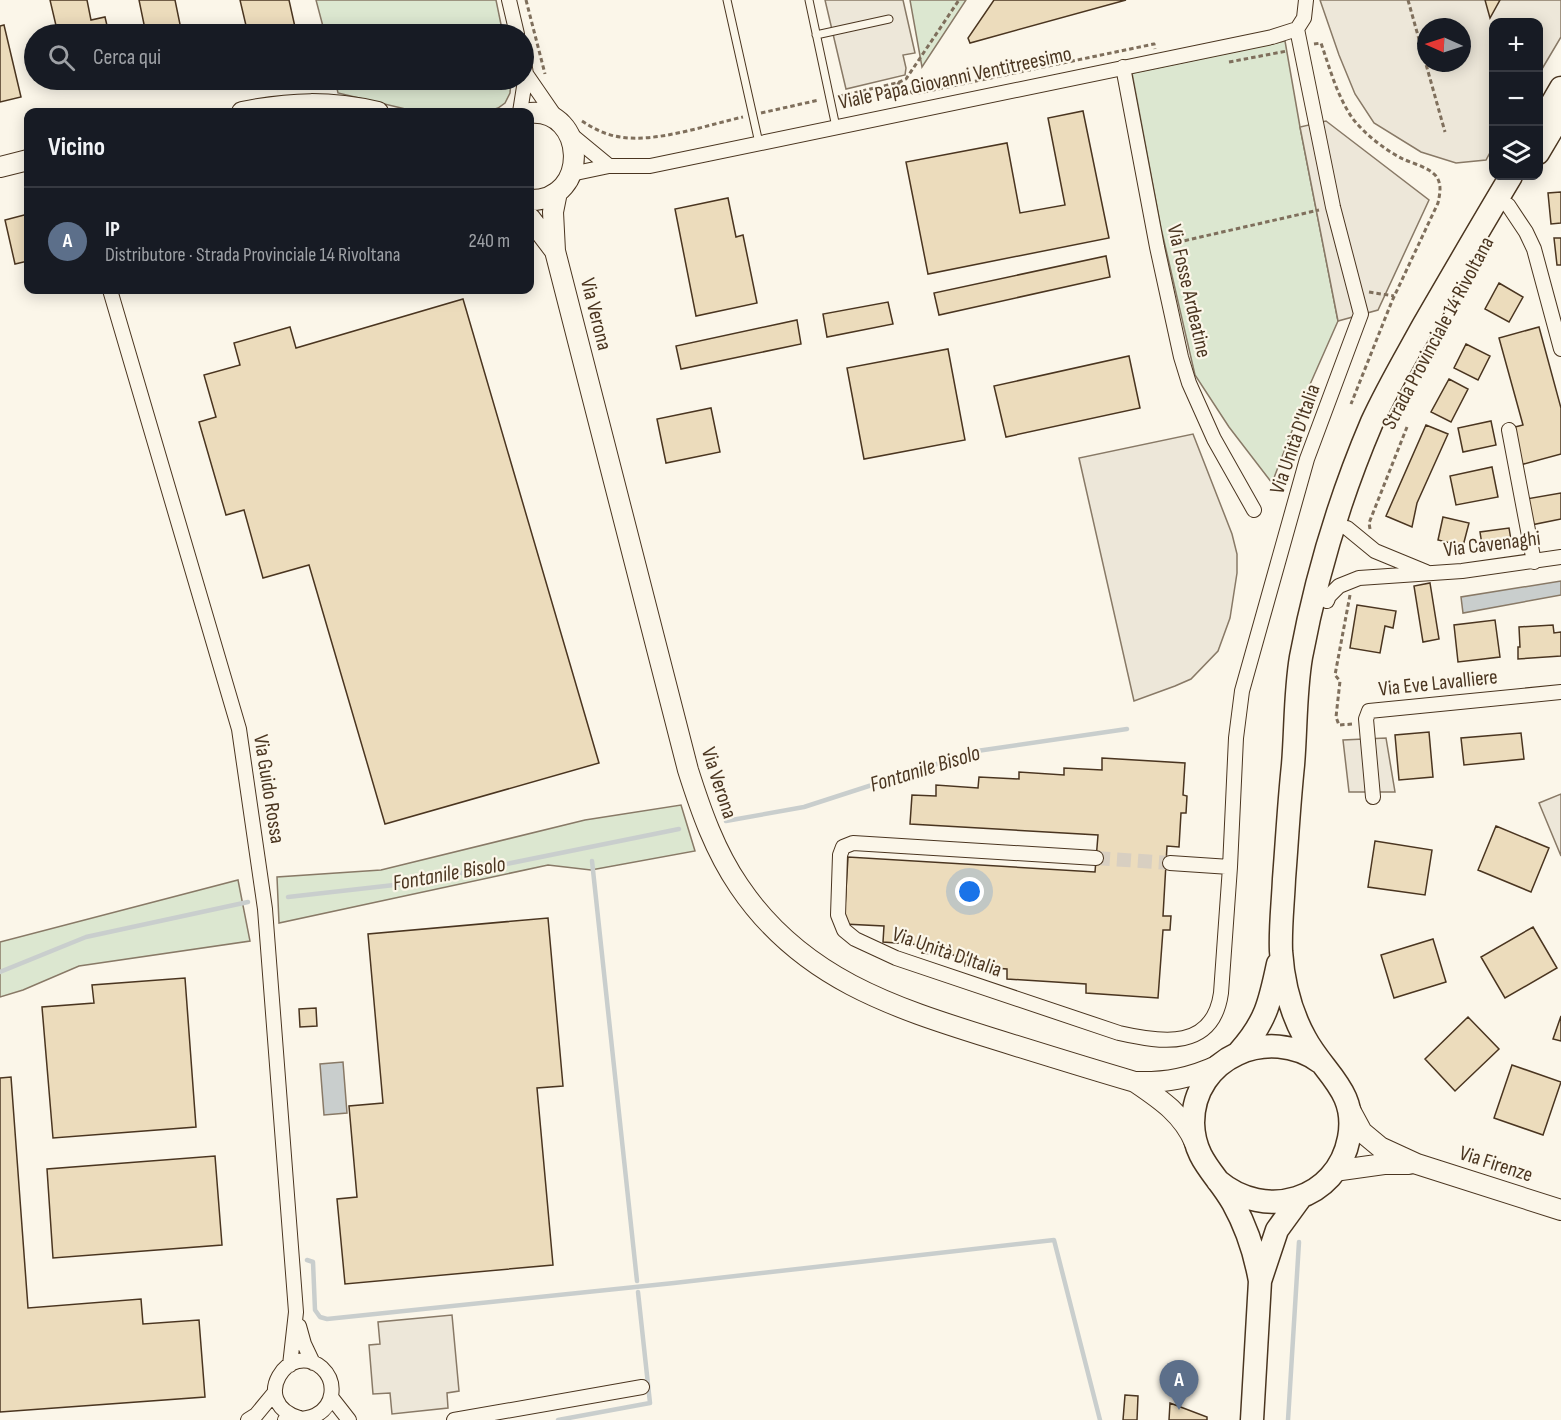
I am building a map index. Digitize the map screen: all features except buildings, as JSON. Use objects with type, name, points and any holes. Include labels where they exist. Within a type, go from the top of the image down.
[{"type":"main road","points":[[1540,126],[1561,88]]},
{"type":"main road","points":[[1543,146],[1561,114]]},
{"type":"main road","name":"Strada Provinciale 14 Rivoltana","points":[[1260,1281],[1248,1234],[1233,1203],[1206,1166],[1197,1148],[1193,1123],[1196,1103],[1205,1083],[1257,1031],[1267,1012],[1281,951],[1298,685],[1308,624],[1328,543],[1356,462],[1374,419],[1408,352],[1509,180]]},
{"type":"main road","name":"Strada Provinciale 14 Rivoltana","points":[[1296,739],[1327,601],[1347,528],[1385,430],[1402,392],[1480,252],[1524,180]]},
{"type":"main road","name":"Strada Provinciale 14 Rivoltana","points":[[1218,1181],[1235,1194],[1258,1201],[1284,1202],[1301,1197],[1321,1185],[1334,1171],[1344,1155],[1349,1139],[1348,1105],[1341,1087],[1308,1043],[1293,1011],[1281,951]]},
{"type":"main road","name":"Strada Provinciale 14 Rivoltana","points":[[1231,1058],[1263,1046],[1282,1046],[1304,1052],[1326,1068]]},
{"type":"main road","name":"Strada Provinciale 14 Rivoltana","points":[[1252,1420],[1260,1281],[1277,1230],[1301,1197]]},
{"type":"street","points":[[510,0],[515,24]]},
{"type":"street","name":"Via Unità D'Italia","points":[[1096,858],[853,843],[843,847],[840,855],[838,915],[844,930],[855,939],[896,958],[1119,1033],[1151,1039],[1179,1039],[1197,1033],[1214,1019],[1219,1006],[1230,867],[1237,730],[1245,679],[1307,459],[1361,314],[1333,207],[1301,48],[1300,24],[1306,0]]},
{"type":"street","name":"Viale Papa Giovanni Ventitreesimo","points":[[571,174],[609,166],[650,166],[1272,37],[1300,24]]},
{"type":"street","name":"Via Fosse Ardeatine","points":[[1123,67],[1157,247],[1181,357],[1189,383],[1214,439],[1254,510]]},
{"type":"street","points":[[534,80],[568,125],[609,166]]},
{"type":"street","points":[[520,108],[522,90]]},
{"type":"street","points":[[260,108],[308,103],[356,108]]},
{"type":"street","points":[[534,114],[548,116],[568,125]]},
{"type":"street","points":[[534,199],[557,192],[571,174],[574,153],[568,125]]},
{"type":"street","points":[[0,167],[24,161]]},
{"type":"street","name":"Via Verona","points":[[557,192],[553,212],[555,251],[688,770],[710,833],[739,886],[767,921],[808,958],[833,976],[866,993],[932,1020],[1135,1082],[1176,1113],[1189,1130],[1197,1148]]},
{"type":"street","points":[[1508,205],[1534,249],[1561,349]]},
{"type":"street","name":"Via Verona","points":[[534,223],[555,251]]},
{"type":"street","name":"Via Guido Rossa","points":[[111,294],[238,729],[265,909],[296,1312]]},
{"type":"street","points":[[1509,430],[1534,561]]},
{"type":"street","name":"Via Cavenaghi","points":[[1347,528],[1375,551],[1428,573]]},
{"type":"street","name":"Via Cavenaghi","points":[[1327,601],[1332,592],[1342,584],[1354,579],[1462,571],[1561,557]]},
{"type":"street","name":"Via Eve Lavalliere","points":[[1373,797],[1366,718],[1370,711],[1561,692]]},
{"type":"street","points":[[1170,863],[1230,867]]},
{"type":"street","name":"Via Verona","points":[[1135,1082],[1182,1079],[1199,1075],[1231,1058]]},
{"type":"street","name":"Via Firenze","points":[[1348,1105],[1355,1122],[1372,1142],[1417,1164],[1561,1210]]},
{"type":"street","name":"Via Firenze","points":[[1334,1171],[1384,1164],[1417,1164]]},
{"type":"street","points":[[296,1312],[304,1344],[313,1362]]},
{"type":"street","points":[[290,1365],[296,1312]]},
{"type":"street","points":[[285,1420],[307,1419],[323,1411],[331,1397],[330,1380],[320,1366],[304,1361],[290,1365],[279,1374],[275,1392],[277,1402],[283,1410],[290,1415],[307,1419]]},
{"type":"street","points":[[454,1420],[642,1387]]},
{"type":"street","points":[[248,1420],[256,1415],[275,1392]]},
{"type":"street","points":[[331,1397],[349,1420]]},
{"type":"lane","points":[[727,0],[759,143]]},
{"type":"lane","points":[[809,0],[836,127]]},
{"type":"lane","points":[[816,35],[890,19]]},
{"type":"path","points":[[526,0],[532,24]]},
{"type":"path","points":[[568,125],[622,138],[641,138],[897,83],[906,79],[959,0]]},
{"type":"path","points":[[1408,0],[1445,132]]},
{"type":"path","points":[[534,32],[545,75]]},
{"type":"path","points":[[1219,64],[1321,43],[1337,92],[1354,119],[1376,141],[1402,158],[1428,170],[1436,177],[1441,187],[1438,202],[1394,296],[1351,404]]},
{"type":"path","points":[[897,83],[914,94],[1154,44],[1157,60]]},
{"type":"path","points":[[1157,247],[1333,207]]},
{"type":"path","points":[[1364,291],[1394,296]]},
{"type":"path","points":[[1375,551],[1369,523],[1407,427]]},
{"type":"path","points":[[1339,724],[1336,717],[1340,681],[1335,675],[1350,597],[1354,591],[1371,586],[1370,577]]},
{"type":"green space","points":[[316,0],[496,0],[501,24],[322,24]]},
{"type":"green space","points":[[910,0],[966,0],[922,67]]},
{"type":"green space","points":[[1285,41],[1338,321],[1308,389],[1272,483],[1229,427],[1195,375],[1161,228],[1132,73]]},
{"type":"green space","points":[[337,90],[510,90],[505,103],[498,108],[401,108],[338,93]]},
{"type":"green space","points":[[681,805],[695,851],[591,870],[548,865],[279,923],[277,877],[381,870],[585,820]]},
{"type":"green space","points":[[238,880],[250,941],[79,966],[23,990],[0,997],[0,942]]},
{"type":"shaded area","points":[[825,0],[903,0],[915,53],[903,55],[905,75],[846,89]]},
{"type":"shaded area","points":[[1320,0],[1561,0],[1561,37],[1543,67],[1543,18],[1489,18],[1489,154],[1486,160],[1456,163],[1421,152],[1374,123],[1355,94]]},
{"type":"shaded area","points":[[1326,121],[1429,200],[1378,310],[1338,321],[1300,127]]},
{"type":"shaded area","points":[[1193,434],[1232,534],[1237,554],[1237,573],[1230,618],[1218,651],[1191,679],[1134,701],[1079,458]]},
{"type":"shaded area","points":[[1561,581],[1561,595],[1463,613],[1461,597]]},
{"type":"shaded area","points":[[1386,738],[1395,792],[1349,792],[1343,740]]},
{"type":"shaded area","points":[[1561,794],[1561,856],[1539,803]]},
{"type":"shaded area","points":[[343,1062],[347,1113],[324,1115],[320,1064]]},
{"type":"shaded area","points":[[452,1315],[459,1391],[447,1393],[448,1408],[392,1414],[390,1393],[373,1394],[369,1345],[380,1344],[378,1322]]},
{"type":"waterway","name":"Fontanile Bisolo","points":[[726,821],[804,807],[977,751],[1127,729]]},
{"type":"waterway","name":"Fontanile Bisolo","points":[[288,897],[412,883],[679,829]]},
{"type":"waterway","points":[[592,861],[637,1281]]},
{"type":"waterway","name":"Fontanile Bisolo","points":[[0,972],[86,937],[248,902]]},
{"type":"waterway","points":[[307,1260],[313,1262],[315,1310],[320,1317],[327,1319],[1054,1240],[1100,1420]]},
{"type":"waterway","points":[[1288,1420],[1299,1242]]},
{"type":"waterway","points":[[558,1420],[650,1403],[638,1292]]},
{"type":"tunnel","points":[[1096,858],[1170,863]]},
{"type":"place","name":"IP","points":[[1179,1410]]}]
